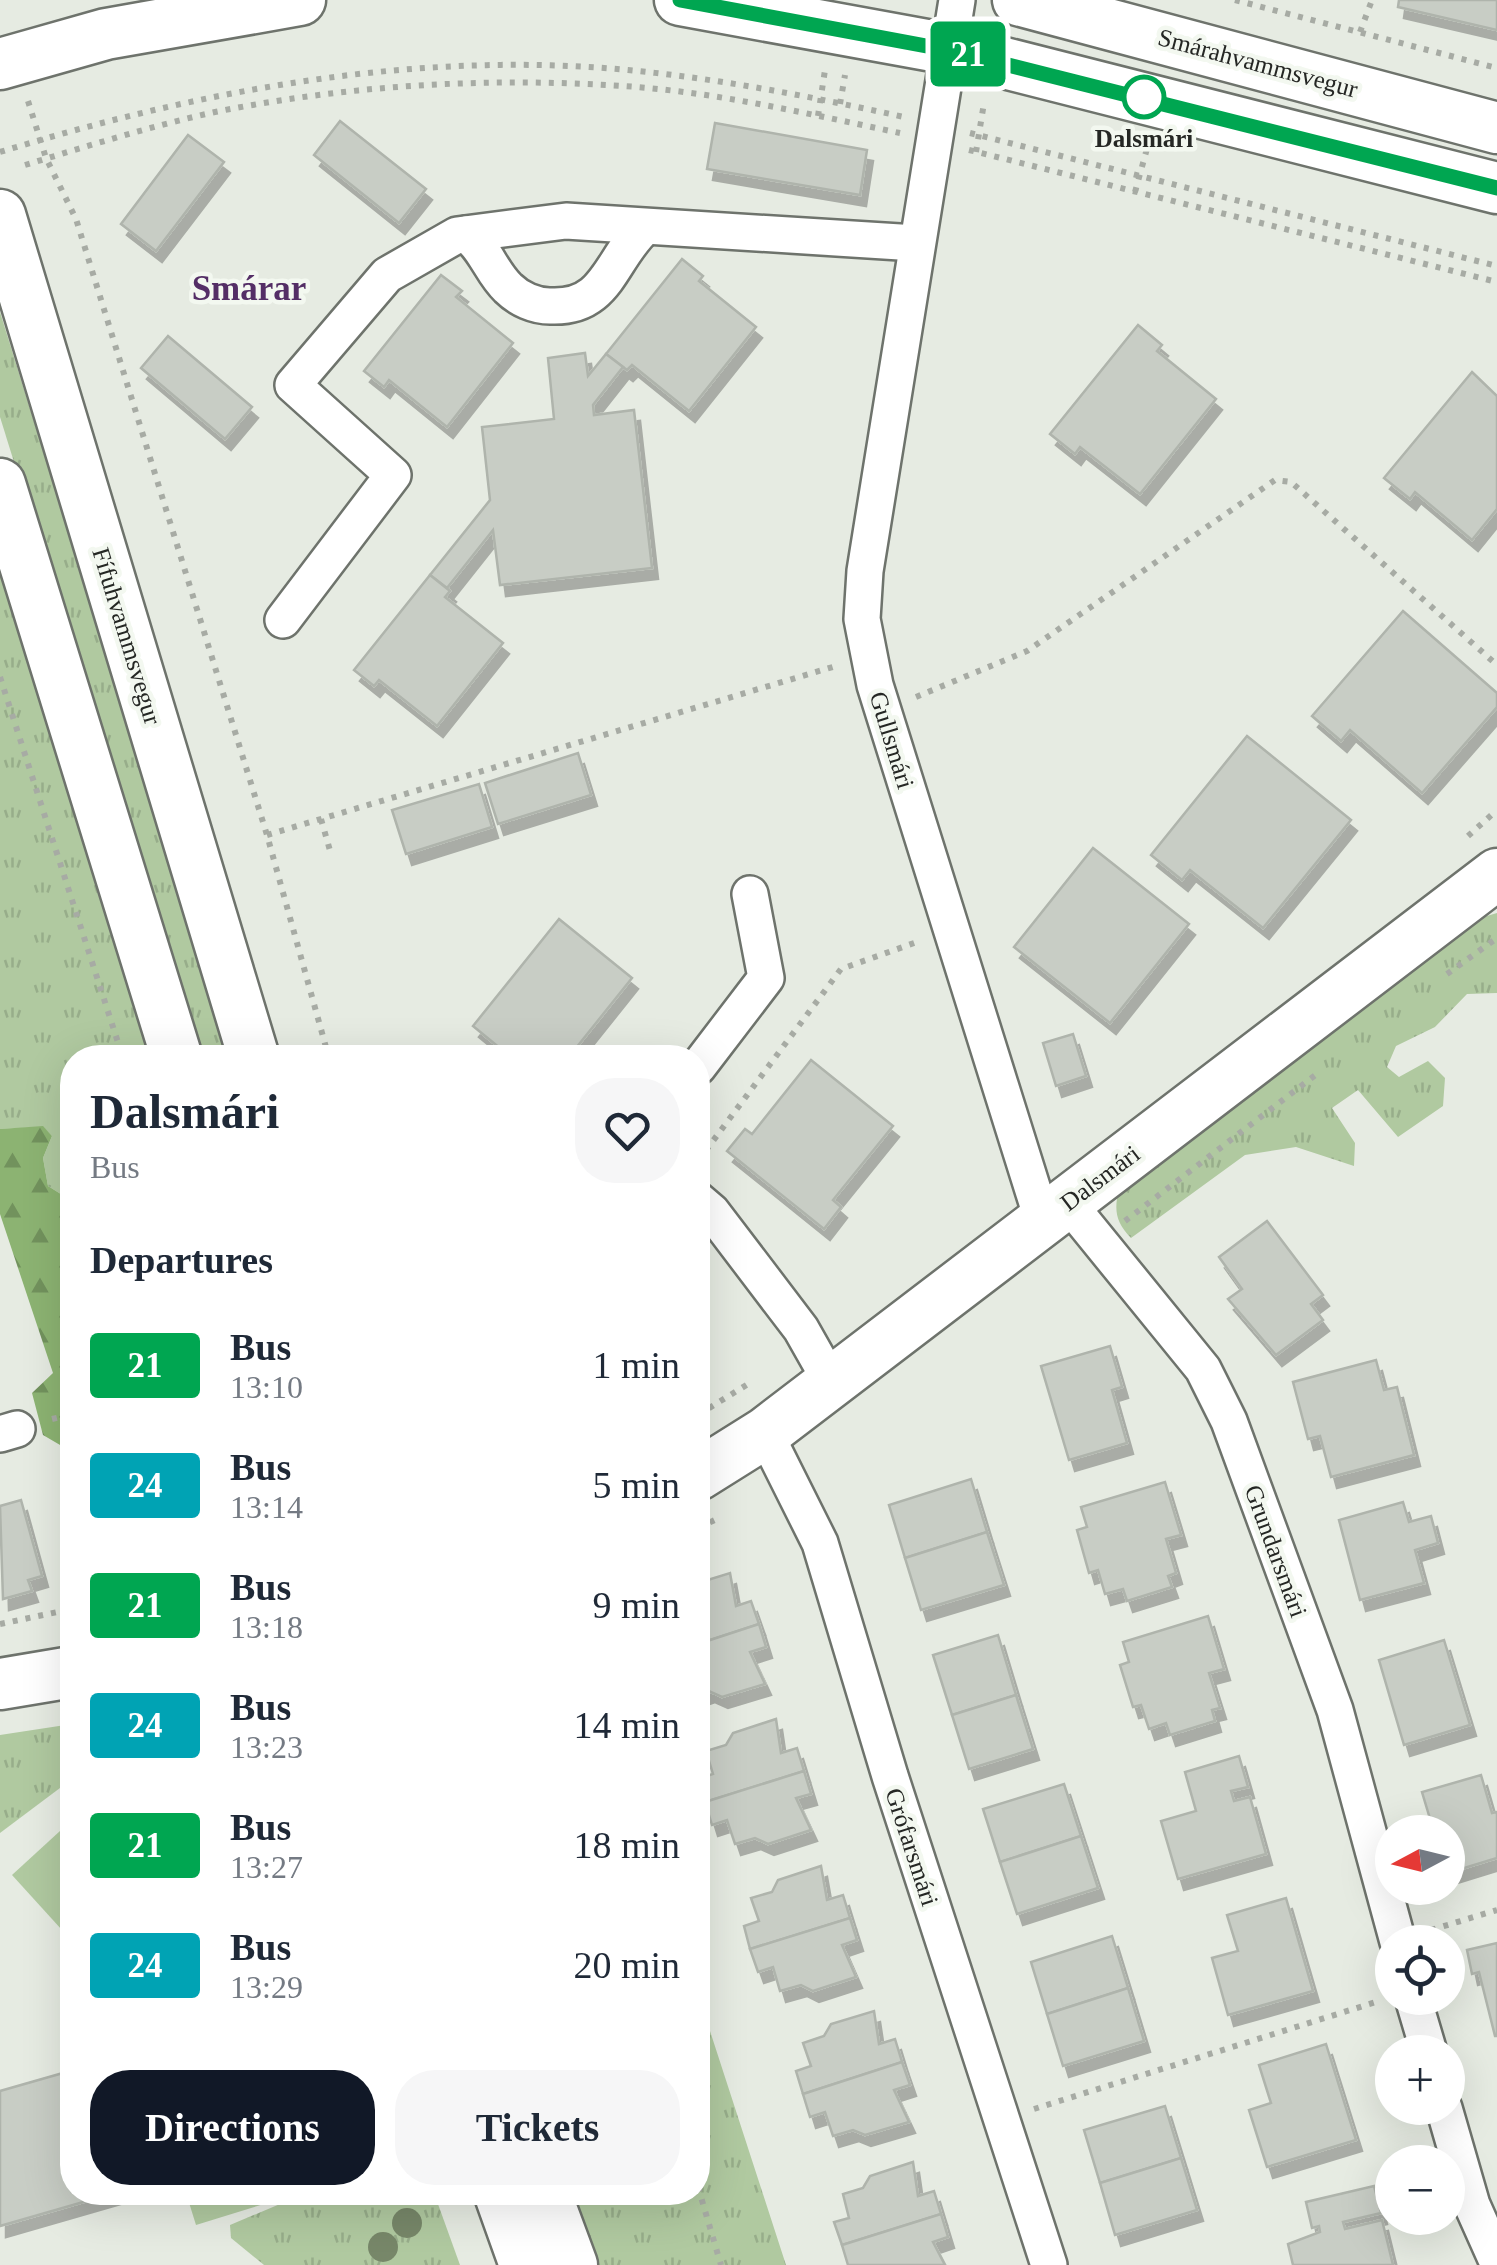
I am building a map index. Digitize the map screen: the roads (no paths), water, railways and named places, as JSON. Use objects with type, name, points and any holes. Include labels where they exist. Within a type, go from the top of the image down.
[{"type":"main road","points":[[0,64],[106,34],[300,0]]},
{"type":"main road","points":[[680,0],[948,50],[1497,188]]},
{"type":"main road","name":"Smárahvammsvegur","points":[[1018,0],[1497,128]]},
{"type":"main road","name":"Fífuhvammsvegur","points":[[0,215],[250,1045]]},
{"type":"main road","points":[[0,484],[173,1045]]},
{"type":"main road","name":"Dalsmári","points":[[710,1467],[765,1433],[1497,874]]},
{"type":"main road","points":[[504,2205],[525,2265]]},
{"type":"main road","points":[[549,2205],[572,2265]]},
{"type":"street","name":"Gullsmári","points":[[957,0],[864,570],[862,619],[882,710],[952,931],[1056,1212]]},
{"type":"street","points":[[283,620],[393,475],[293,385],[388,275],[466,234],[566,220],[916,243]]},
{"type":"street","points":[[466,234],[514,292],[542,306],[563,307],[596,294],[644,228]]},
{"type":"street","points":[[710,1051],[766,978],[750,894]]},
{"type":"street","points":[[710,1210],[801,1329],[831,1382]]},
{"type":"street","name":"Grundarsmári","points":[[1056,1212],[1203,1370],[1229,1421],[1335,1710],[1393,1925]]},
{"type":"street","name":"Grófarsmári","points":[[765,1433],[820,1544],[890,1776],[1049,2265]]},
{"type":"street","points":[[1449,2125],[1472,2204],[1497,2261]]},
{"type":"place","name":"Dalsmári","points":[[1144,97]]},
{"type":"district","name":"Smárar","points":[[249,288]]}]
